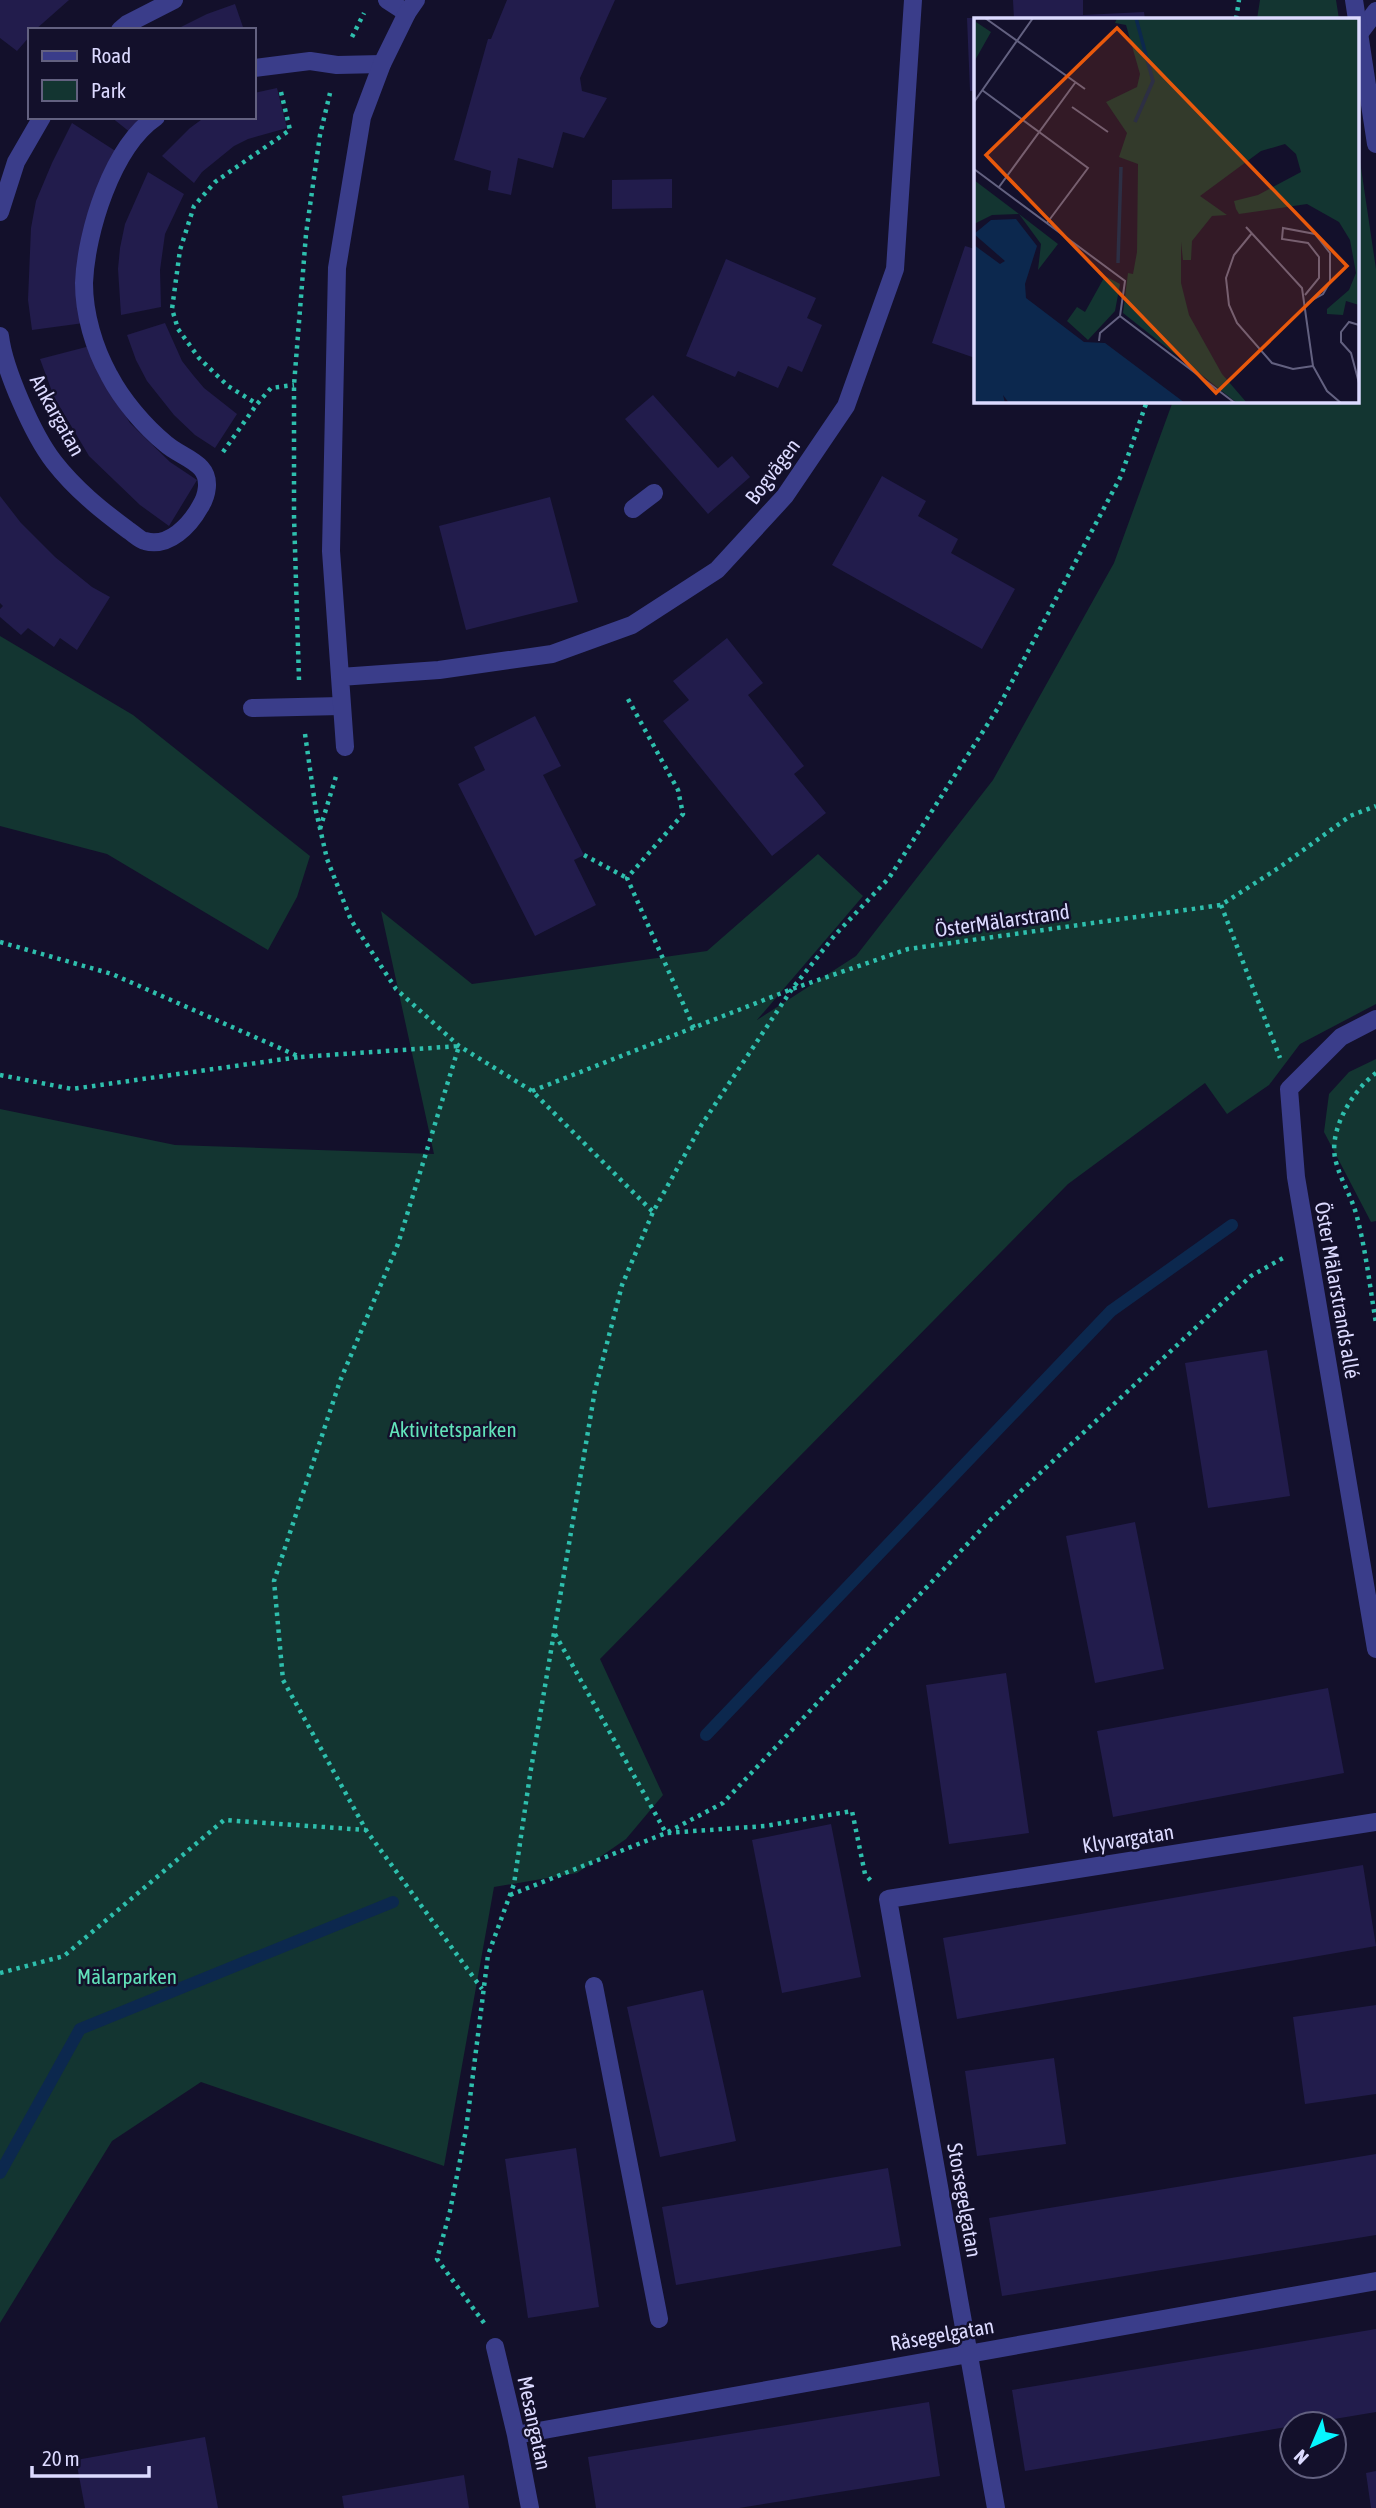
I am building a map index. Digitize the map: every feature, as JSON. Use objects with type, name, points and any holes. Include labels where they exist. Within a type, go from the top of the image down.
[{"type":"street","points":[[122,28],[174,0]]},
{"type":"street","points":[[345,747],[331,551],[337,268],[362,117],[382,64],[412,6],[387,0]]},
{"type":"street","name":"Bogvägen","points":[[340,677],[439,670],[552,653],[632,625],[717,570],[785,496],[846,406],[895,269],[913,0]]},
{"type":"street","points":[[1354,0],[1357,18]]},
{"type":"street","points":[[1359,34],[1376,11]]},
{"type":"street","points":[[1358,27],[1376,144]]},
{"type":"street","points":[[261,67],[310,61],[337,65],[382,64]]},
{"type":"street","points":[[0,212],[16,162],[41,119]]},
{"type":"street","points":[[153,119],[124,152],[103,193],[91,238],[84,283],[90,331],[108,375],[133,410],[166,444],[202,469]]},
{"type":"street","name":"Ankargatan","points":[[0,336],[1,348],[19,399],[52,461],[93,504],[145,541],[160,541],[177,534],[194,519],[204,502],[208,486],[202,469]]},
{"type":"street","points":[[633,509],[654,493]]},
{"type":"street","points":[[252,708],[341,706]]},
{"type":"street","points":[[1289,1089],[1341,1037],[1376,1019]]},
{"type":"street","name":"Öster Mälarstrands allé","points":[[1289,1089],[1296,1177],[1376,1649]]},
{"type":"street","name":"Klyvargatan","points":[[888,1899],[1376,1822]]},
{"type":"street","name":"Storsegelgatan","points":[[888,1899],[996,2508]]},
{"type":"street","points":[[594,1986],[659,2319]]},
{"type":"street","name":"Råsegelgatan","points":[[516,2435],[1376,2281]]},
{"type":"street","name":"Mesangatan","points":[[495,2347],[530,2508]]},
{"type":"path","points":[[1236,18],[1239,0]]},
{"type":"path","points":[[257,404],[228,386],[199,358],[178,329],[172,309],[180,250],[194,206],[215,182],[290,130],[279,84],[261,67]]},
{"type":"path","points":[[202,469],[216,460],[271,388],[294,385]]},
{"type":"path","points":[[495,2347],[491,2333],[437,2259],[450,2211],[466,2130],[488,1955],[514,1884],[596,1390],[622,1285],[653,1212],[702,1124],[792,989],[835,935],[889,878],[998,708],[1028,656],[1121,476],[1147,402]]},
{"type":"path","points":[[628,699],[678,790],[683,814],[628,878]]},
{"type":"path","points":[[320,829],[345,747]]},
{"type":"path","name":"ÖsterMälarstrand","points":[[653,1212],[532,1091],[792,989],[908,949],[1221,905],[1280,867],[1350,816],[1376,806]]},
{"type":"path","points":[[584,855],[628,878],[694,1028]]},
{"type":"path","points":[[1221,905],[1280,1058],[1289,1089]]},
{"type":"path","points":[[0,942],[112,974],[300,1056]]},
{"type":"path","points":[[0,1075],[72,1089],[300,1056],[459,1046],[398,1244],[340,1381],[274,1581],[283,1680],[366,1830],[482,1990]]},
{"type":"path","points":[[1376,1073],[1362,1083],[1347,1104],[1337,1131],[1334,1158],[1357,1216],[1376,1323]]},
{"type":"path","points":[[510,1895],[666,1833],[723,1803],[991,1519],[1251,1276],[1308,1244]]},
{"type":"path","points":[[554,1633],[666,1833]]},
{"type":"path","points":[[666,1833],[765,1826],[852,1811],[865,1874],[888,1899]]},
{"type":"path","points":[[0,1973],[64,1956],[225,1820],[366,1830]]},
{"type":"green space","points":[[1260,0],[1336,0],[1339,18],[1257,18]]},
{"type":"green space","name":"Aktivitetsparken","points":[[1358,148],[1376,269],[1376,1004],[1300,1044],[1269,1085],[1227,1114],[1205,1083],[1068,1184],[600,1659],[663,1795],[626,1839],[577,1873],[494,1887],[444,2166],[201,2082],[112,2141],[0,2323],[0,1109],[175,1145],[434,1154],[381,911],[472,984],[707,951],[818,854],[863,896],[757,1020],[856,956],[993,780],[1114,563],[1173,402],[1358,402]]},
{"type":"green space","points":[[0,636],[133,715],[310,856],[297,897],[268,950],[107,854],[0,826]]},
{"type":"green space","points":[[1376,1059],[1376,1221],[1371,1222],[1324,1132],[1329,1094],[1349,1072]]},
{"type":"building","points":[[0,0],[69,0],[37,28],[28,28],[28,38],[17,51],[0,38]]},
{"type":"building","points":[[507,0],[615,0],[580,78],[582,91],[607,98],[584,138],[563,132],[553,168],[518,158],[511,195],[488,190],[491,171],[454,160],[488,39],[491,39]]},
{"type":"building","points":[[1013,0],[1083,0],[1083,15],[1144,12],[1145,18],[1014,18]]},
{"type":"building","points":[[235,4],[243,28],[179,28]]},
{"type":"building","points":[[967,18],[974,18],[974,91],[970,91]]},
{"type":"building","points":[[277,88],[287,128],[248,139],[234,146],[202,172],[194,183],[162,156],[202,119],[256,119],[256,93]]},
{"type":"building","points":[[114,119],[143,119],[131,133]]},
{"type":"building","points":[[72,123],[117,152],[103,177],[84,323],[32,330],[28,300],[31,228],[36,201]]},
{"type":"building","points":[[148,172],[184,194],[165,234],[160,270],[161,307],[121,315],[118,269],[120,248],[125,224]]},
{"type":"building","points":[[672,179],[672,208],[612,209],[612,180]]},
{"type":"building","points":[[965,246],[974,249],[974,358],[932,343]]},
{"type":"building","points":[[726,259],[816,298],[807,318],[822,325],[802,372],[788,366],[778,388],[738,371],[735,377],[686,356]]},
{"type":"building","points":[[165,323],[182,361],[193,375],[204,388],[237,414],[215,448],[195,435],[174,415],[147,381],[136,360],[127,335]]},
{"type":"building","points":[[90,346],[130,423],[170,462],[197,480],[169,526],[140,505],[89,456],[54,397],[40,359]]},
{"type":"building","points":[[653,395],[718,468],[732,456],[750,477],[708,514],[625,419]]},
{"type":"building","points":[[882,476],[926,501],[918,516],[958,539],[951,553],[1015,589],[982,649],[832,565]]},
{"type":"building","points":[[0,496],[21,523],[55,557],[92,587],[110,597],[77,650],[60,638],[54,647],[28,628],[21,635],[0,617],[0,609],[3,606],[0,603]]},
{"type":"building","points":[[550,497],[578,602],[466,630],[439,526]]},
{"type":"building","points":[[727,638],[763,683],[748,695],[804,766],[794,774],[826,813],[772,856],[663,721],[689,700],[673,681]]},
{"type":"building","points":[[535,716],[561,766],[543,775],[584,855],[574,860],[596,905],[535,936],[458,784],[485,770],[474,747]]},
{"type":"building","points":[[1267,1350],[1290,1496],[1208,1508],[1185,1363]]},
{"type":"building","points":[[1135,1522],[1164,1669],[1095,1683],[1066,1536]]},
{"type":"building","points":[[1006,1673],[1029,1833],[949,1844],[926,1685]]},
{"type":"building","points":[[1328,1688],[1344,1773],[1113,1817],[1097,1731]]},
{"type":"building","points":[[831,1824],[861,1977],[782,1993],[752,1840]]},
{"type":"building","points":[[1363,1865],[1376,1946],[957,2019],[943,1938]]},
{"type":"building","points":[[703,1990],[736,2141],[660,2157],[627,2007]]},
{"type":"building","points":[[1376,2005],[1376,2094],[1305,2104],[1293,2017]]},
{"type":"building","points":[[1054,2058],[1066,2144],[977,2156],[965,2071]]},
{"type":"building","points":[[576,2148],[599,2307],[528,2318],[505,2159]]},
{"type":"building","points":[[1376,2154],[1376,2235],[1002,2296],[989,2218]]},
{"type":"building","points":[[888,2168],[901,2246],[676,2285],[662,2207]]},
{"type":"building","points":[[1376,2329],[1376,2412],[1348,2417],[1348,2410],[1278,2410],[1278,2428],[1025,2471],[1012,2390]]},
{"type":"building","points":[[929,2402],[940,2476],[739,2508],[596,2508],[588,2457]]},
{"type":"building","points":[[205,2437],[218,2508],[85,2508],[76,2460]]},
{"type":"building","points":[[1376,2471],[1376,2508],[1371,2508],[1366,2473]]},
{"type":"building","points":[[464,2475],[469,2508],[344,2508],[342,2496]]},
{"type":"waterway","points":[[706,1735],[1111,1311],[1232,1225]]},
{"type":"waterway","points":[[0,2173],[80,2029],[393,1902]]},
{"type":"park label","name":"Mälarparken","points":[[127,1976]]}]
